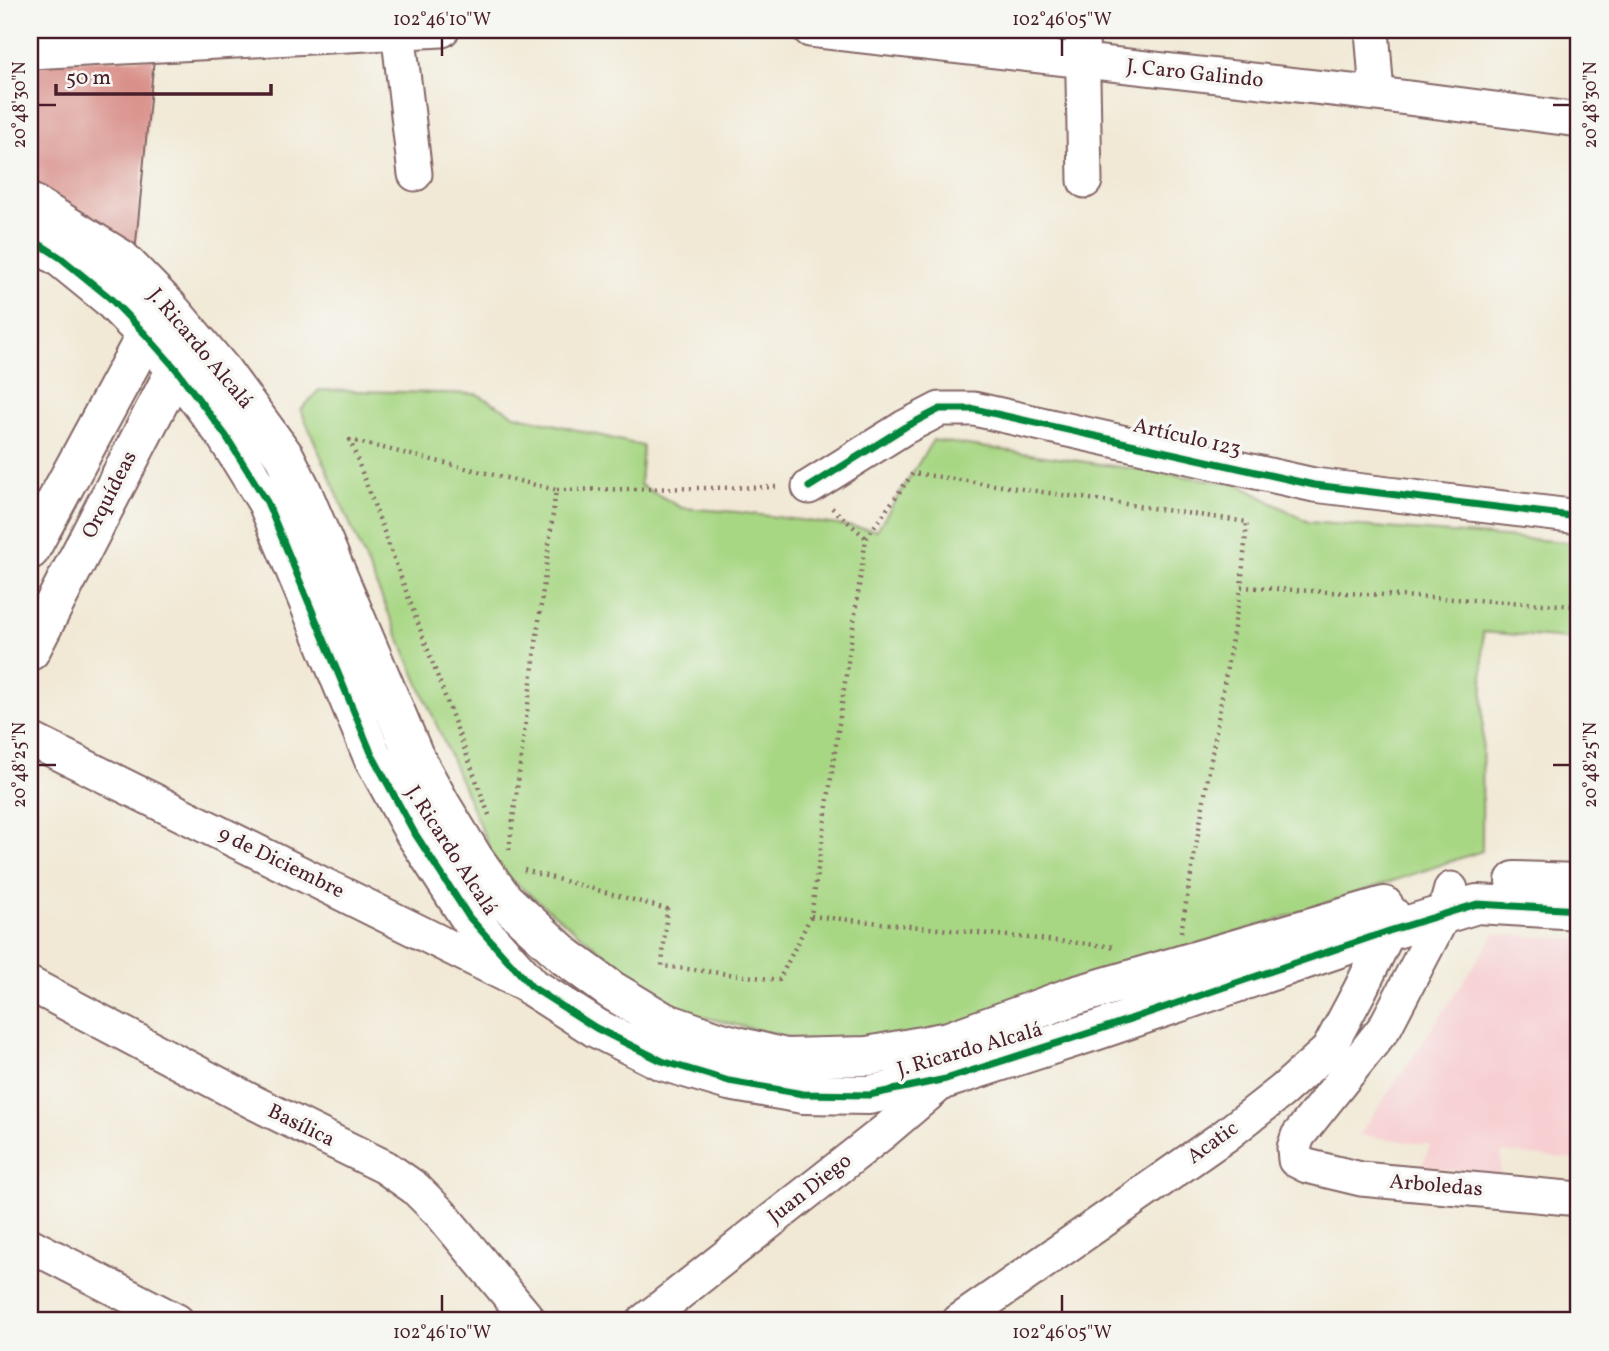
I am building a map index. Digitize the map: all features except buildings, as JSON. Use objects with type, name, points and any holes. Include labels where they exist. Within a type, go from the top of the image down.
[{"type":"street","points":[[30,52],[442,30]]},
{"type":"street","name":"J. Caro Galindo","points":[[810,30],[1083,45],[1377,94],[1579,120]]},
{"type":"street","points":[[1372,30],[1377,94]]},
{"type":"street","points":[[398,31],[415,174]]},
{"type":"street","points":[[1083,45],[1085,181]]},
{"type":"street","name":"J. Ricardo Alcalá","points":[[30,203],[121,259],[157,321],[186,355],[226,436],[267,502],[372,755],[414,832],[469,917],[532,987],[596,1028],[663,1061],[729,1081],[803,1094],[869,1095],[946,1079],[1098,1030],[1392,917]]},
{"type":"street","name":"J. Ricardo Alcalá","points":[[30,238],[61,258],[110,298],[157,321]]},
{"type":"street","name":"Orquídeas","points":[[30,550],[40,504],[157,321]]},
{"type":"street","name":"J. Ricardo Alcalá","points":[[186,355],[222,370],[285,457],[414,756],[474,859],[504,900],[535,930],[611,990],[664,1022],[720,1042],[785,1058],[868,1056],[949,1041],[1074,996],[1447,902],[1487,881],[1579,883]]},
{"type":"street","name":"Orquídeas","points":[[30,651],[186,355]]},
{"type":"street","name":"Artículo 123","points":[[809,487],[905,426],[940,410],[975,408],[1314,485],[1579,517]]},
{"type":"street","name":"9 de Diciembre","points":[[30,739],[532,987]]},
{"type":"street","name":"J. Ricardo Alcalá","points":[[1447,902],[1579,910]]},
{"type":"street","name":"Arboledas","points":[[1447,902],[1385,1027],[1298,1136],[1294,1160],[1307,1166],[1362,1179],[1579,1199]]},
{"type":"street","name":"Acatic","points":[[959,1321],[1226,1135],[1328,1050],[1392,917]]},
{"type":"street","name":"Basílica","points":[[30,984],[253,1102],[385,1167],[415,1188],[441,1214],[530,1321]]},
{"type":"street","points":[[946,1079],[949,1041]]},
{"type":"street","points":[[868,1056],[869,1095],[885,1130]]},
{"type":"street","name":"Juan Diego","points":[[644,1321],[946,1079]]},
{"type":"street","points":[[30,1245],[177,1321]]},
{"type":"path","points":[[493,827],[351,440],[556,490],[809,487],[866,538]]},
{"type":"path","points":[[520,869],[667,909],[662,966],[779,980],[811,915],[866,538],[913,473],[1247,522],[1241,587],[1179,940]]},
{"type":"path","points":[[509,852],[556,490]]},
{"type":"path","points":[[1241,587],[1579,606]]},
{"type":"path","points":[[811,915],[1123,948]]},
{"type":"shaded area","points":[[1495,934],[1579,940],[1579,1160],[1502,1152],[1500,1176],[1422,1167],[1430,1145],[1359,1135]]},
{"type":"green space","points":[[319,390],[477,394],[515,415],[643,446],[640,485],[682,508],[737,512],[877,530],[933,440],[1238,484],[1308,522],[1579,543],[1579,640],[1483,632],[1482,851],[933,1035],[810,1043],[675,1010],[499,870],[301,410]]},
{"type":"cycle path","points":[[30,238],[61,258],[110,298],[176,369],[226,436],[267,502],[372,755],[414,832],[469,917],[532,987],[596,1028],[662,1061],[729,1081],[803,1094],[869,1095],[946,1079],[1477,904],[1579,910]]},
{"type":"cycle path","points":[[809,487],[905,427],[940,409],[974,409],[1314,485],[1579,517]]}]
